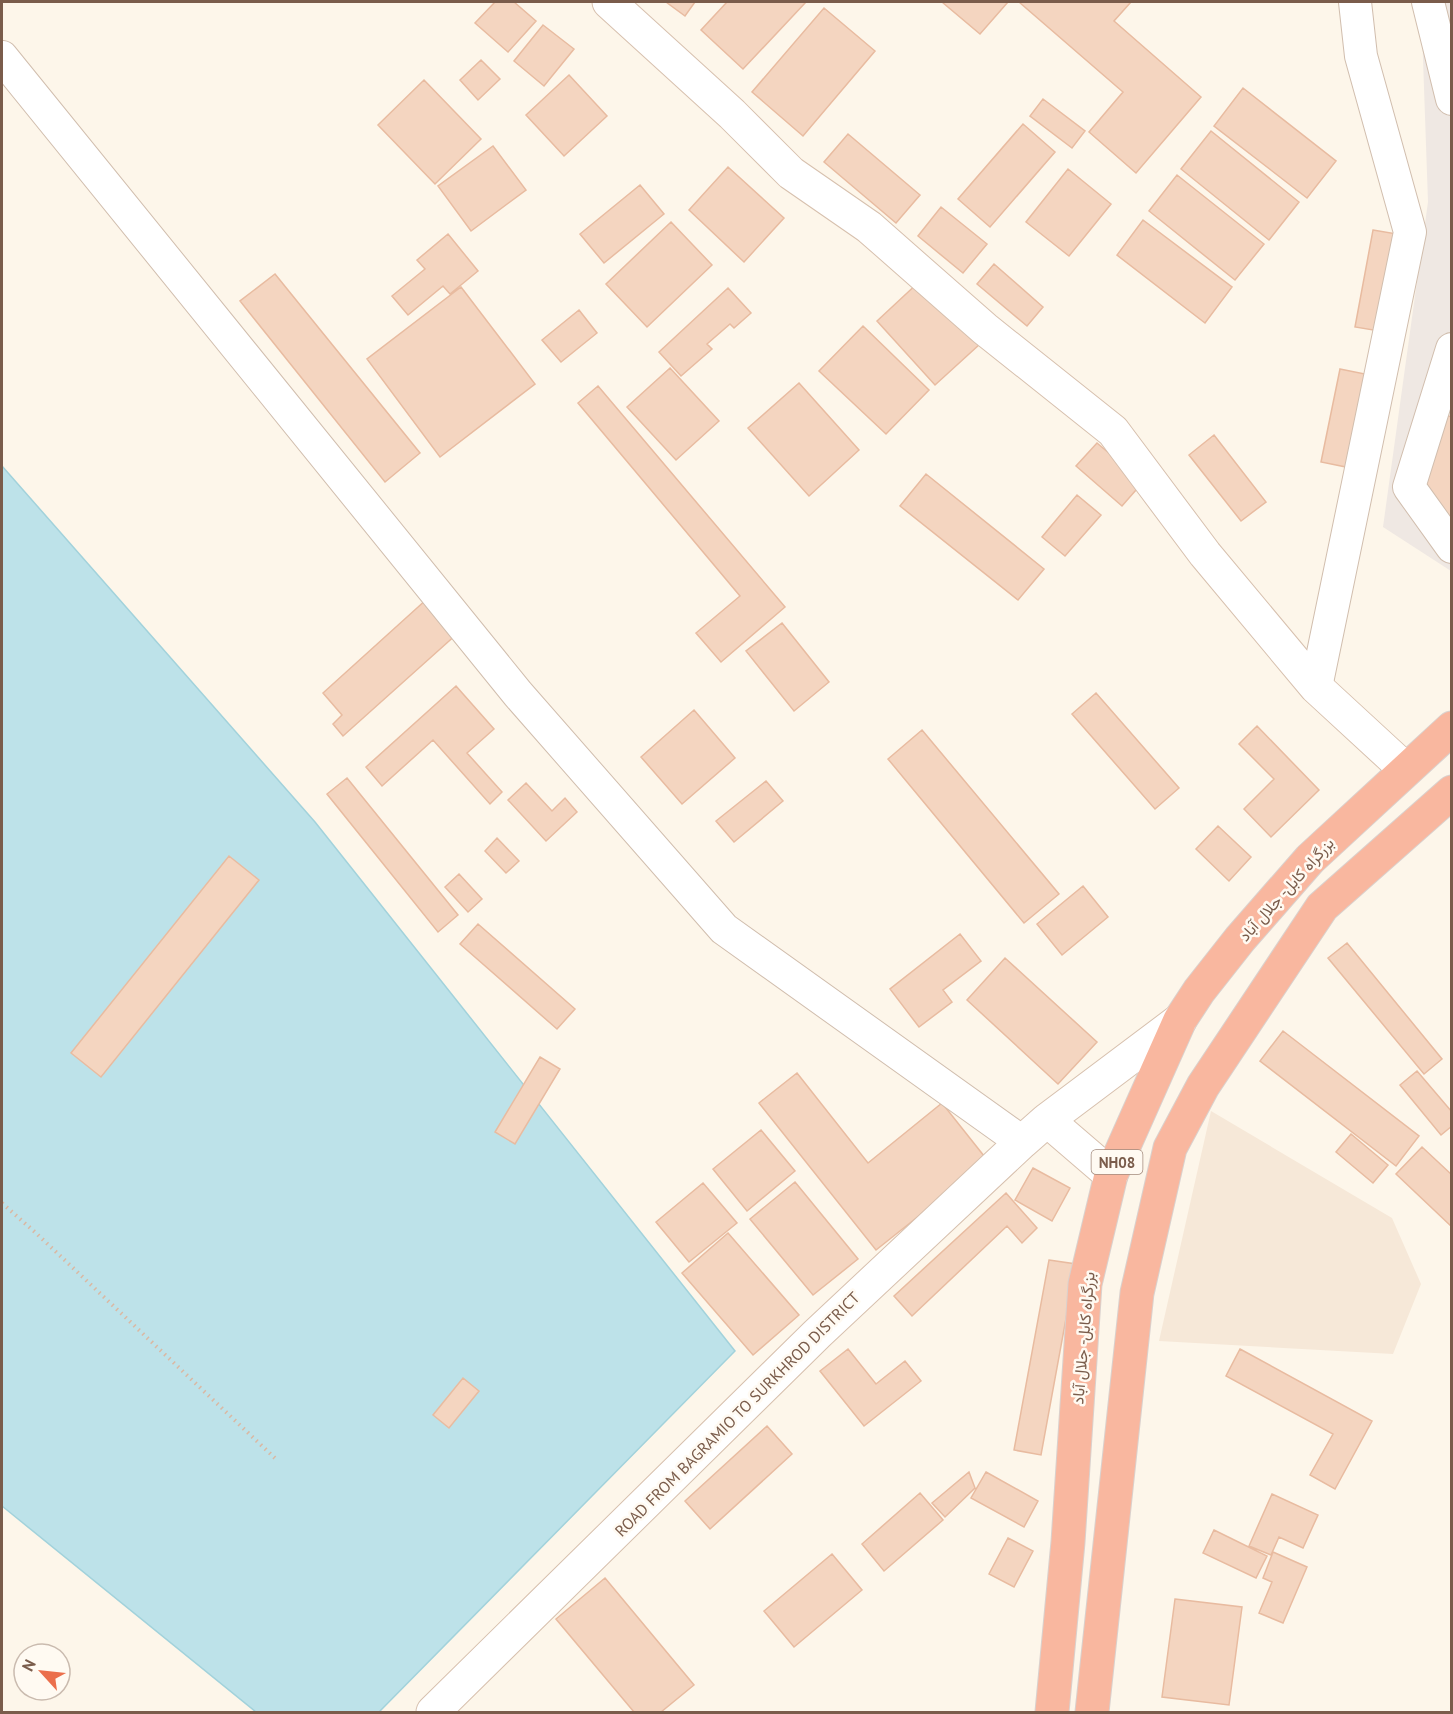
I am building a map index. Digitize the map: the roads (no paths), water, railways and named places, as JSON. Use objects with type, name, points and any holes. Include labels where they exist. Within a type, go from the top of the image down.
[{"type":"highway","name":"بزرگراه کابل- جلال آباد","points":[[1052,1713],[1068,1542],[1085,1284],[1111,1175],[1180,1020],[1240,939],[1310,859],[1452,728]]},
{"type":"highway","name":"NH08","points":[[1092,1713],[1137,1293],[1170,1148],[1203,1086],[1322,907],[1452,792]]},
{"type":"highway","points":[[1068,1542],[1110,1547]]},
{"type":"street","points":[[609,2],[732,114],[791,173],[869,227],[985,329],[1113,431],[1205,554],[1316,687],[1405,769]]},
{"type":"street","points":[[1316,687],[1410,232],[1361,56],[1355,2]]},
{"type":"street","points":[[1428,2],[1452,99]]},
{"type":"street","points":[[2,57],[48,110],[518,694],[724,928],[1022,1142]]},
{"type":"street","points":[[1452,349],[1409,487],[1452,547]]},
{"type":"street","name":"ROAD FROM BAGRAMIO TO SURKHROD DISTRICT","points":[[433,1713],[817,1334],[1022,1142],[1047,1120],[1180,1020]]},
{"type":"street","points":[[1047,1120],[1111,1175]]},
{"type":"water","points":[[2,466],[315,822],[735,1351],[379,1712],[256,1712],[2,1506]]}]
